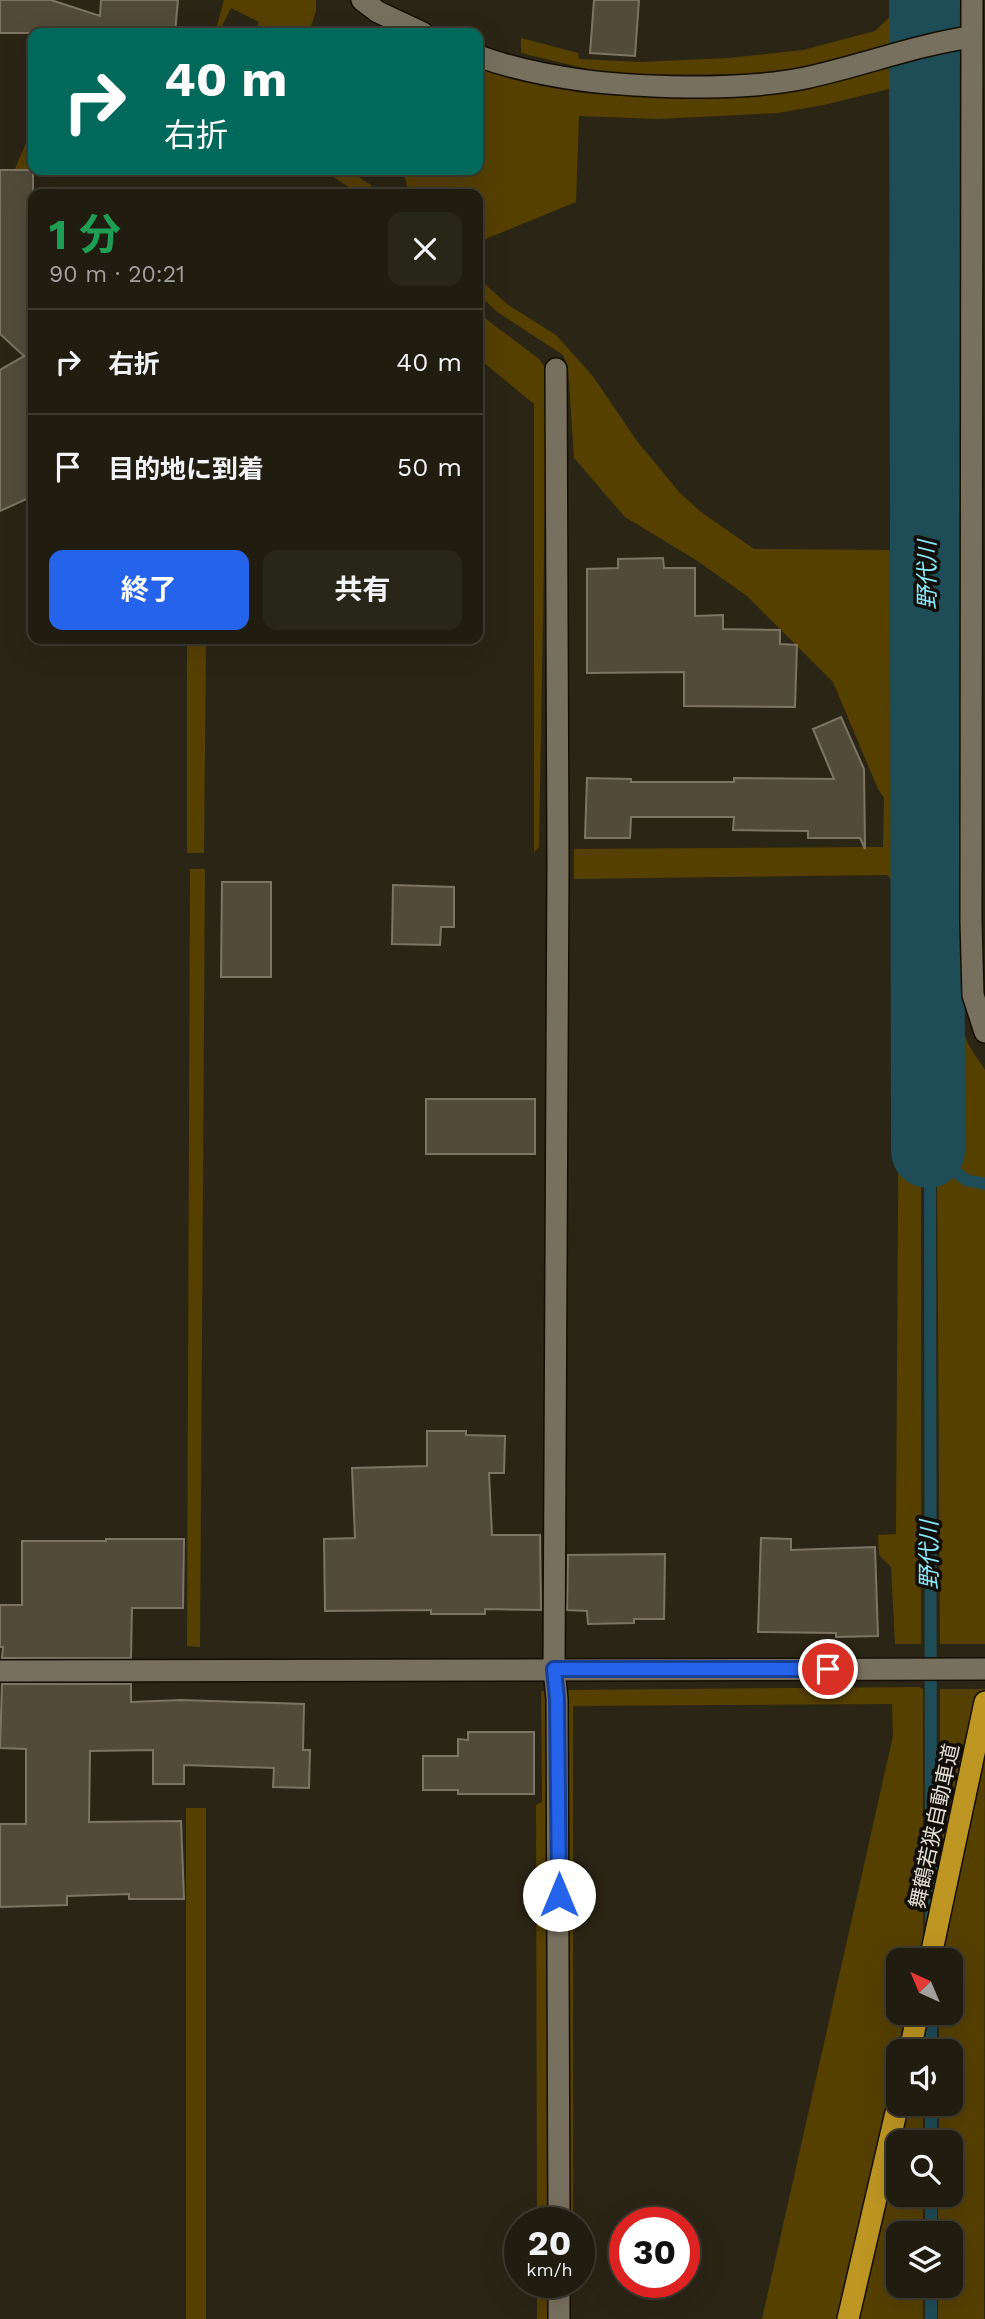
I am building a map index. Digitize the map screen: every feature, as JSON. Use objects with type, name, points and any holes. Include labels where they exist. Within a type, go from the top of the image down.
[{"type":"highway","name":"舞鶴若狭自動車道","points":[[933,1948],[985,1703]]},
{"type":"highway","points":[[848,2319],[895,2116]]},
{"type":"street","points":[[362,0],[378,12],[412,28]]},
{"type":"street","points":[[972,0],[971,922],[973,995],[985,1032]]},
{"type":"street","points":[[483,57],[584,81],[621,85],[710,87],[801,79],[944,41],[971,37]]},
{"type":"street","points":[[556,369],[558,862],[554,1669],[558,1727],[559,2207]]},
{"type":"street","points":[[0,1671],[985,1669]]},
{"type":"street","points":[[559,2298],[559,2319]]},
{"type":"shaded area","points":[[224,0],[316,0],[311,28],[256,28],[259,22],[231,8],[221,28],[217,26]]},
{"type":"shaded area","points":[[891,0],[918,0],[918,30],[913,21],[898,25],[894,43],[812,66],[750,74],[631,75],[591,70],[521,53],[521,38],[578,53],[579,59],[640,62],[729,58],[803,50],[875,31],[890,17]]},
{"type":"shaded area","points":[[936,0],[956,0],[952,24],[936,30]]},
{"type":"shaded area","points":[[954,53],[955,902],[949,913],[936,914],[936,57]]},
{"type":"shaded area","points":[[887,67],[898,75],[901,85],[918,83],[921,1644],[895,1644],[891,1567],[879,1555],[878,1535],[896,1534],[900,887],[887,875],[574,879],[574,849],[883,847],[884,798],[833,682],[747,596],[696,560],[625,517],[574,458],[568,367],[563,355],[496,311],[483,299],[483,282],[507,304],[556,335],[592,375],[637,441],[680,493],[701,512],[754,549],[891,550],[898,231],[905,219],[901,86],[778,113],[658,119],[579,116],[576,202],[483,240],[483,189],[408,189],[404,175],[483,175],[483,68],[507,77],[582,93],[668,98],[711,97]]},
{"type":"shaded area","points":[[28,139],[28,175],[30,175],[19,191],[0,170],[14,171]]},
{"type":"shaded area","points":[[330,175],[356,175],[371,185],[372,189],[352,189]]},
{"type":"shaded area","points":[[483,317],[539,359],[545,367],[547,377],[539,847],[534,852],[534,404],[483,362]]},
{"type":"shaded area","points":[[187,644],[206,644],[204,853],[187,853]]},
{"type":"shaded area","points":[[190,869],[205,869],[200,1647],[187,1646]]},
{"type":"shaded area","points":[[939,942],[954,942],[955,992],[959,1017],[969,1045],[985,1070],[985,1644],[940,1644],[937,1166]]},
{"type":"shaded area","points":[[923,1689],[923,1948],[886,1948],[886,2025],[923,2025],[923,2039],[886,2039],[886,2116],[923,2116],[923,2130],[886,2130],[886,2207],[923,2207],[923,2221],[886,2221],[886,2298],[923,2298],[923,2319],[762,2319],[893,1736],[892,1704],[573,1706],[573,2207],[567,2207],[565,1698],[568,1690]]},
{"type":"shaded area","points":[[940,1689],[985,1689],[984,2319],[938,2319],[938,2298],[963,2298],[963,2221],[938,2221],[938,2207],[963,2207],[963,2130],[939,2130],[939,2116],[963,2116],[963,2039],[939,2039],[939,2025],[963,2025],[963,1948],[939,1948]]},
{"type":"shaded area","points":[[541,1691],[549,1692],[549,2207],[537,2207],[536,1805],[542,1802]]},
{"type":"shaded area","points":[[186,1808],[206,1808],[206,2319],[186,2319]]},
{"type":"shaded area","points":[[537,2298],[549,2298],[549,2319],[537,2319]]},
{"type":"building","points":[[0,0],[51,0],[100,16],[101,0],[178,0],[175,28],[28,28],[28,33],[0,33]]},
{"type":"building","points":[[594,0],[639,0],[635,56],[590,53]]},
{"type":"building","points":[[0,170],[28,170],[28,175],[33,175],[33,189],[28,189],[28,498],[0,511],[0,370],[24,356],[0,334]]},
{"type":"building","points":[[663,558],[664,568],[695,568],[695,616],[723,615],[723,629],[780,630],[780,644],[797,645],[795,707],[684,706],[684,672],[587,673],[587,569],[618,568],[618,559]]},
{"type":"building","points":[[841,717],[864,769],[865,849],[860,838],[808,838],[808,831],[733,830],[734,817],[631,817],[630,838],[585,838],[587,778],[631,779],[631,782],[734,782],[734,778],[834,779],[813,729]]},
{"type":"building","points":[[222,882],[271,882],[271,977],[221,977]]},
{"type":"building","points":[[393,885],[454,887],[454,927],[441,927],[440,945],[392,944]]},
{"type":"building","points":[[426,1099],[535,1099],[535,1154],[426,1154]]},
{"type":"building","points":[[427,1431],[466,1431],[466,1435],[505,1436],[504,1473],[489,1473],[492,1535],[540,1535],[541,1610],[485,1609],[485,1614],[431,1614],[431,1610],[325,1611],[324,1539],[355,1538],[352,1468],[427,1466]]},
{"type":"building","points":[[761,1538],[791,1539],[791,1550],[875,1547],[878,1636],[836,1637],[836,1633],[758,1632]]},
{"type":"building","points":[[184,1539],[183,1608],[132,1608],[131,1658],[2,1658],[0,1605],[22,1605],[22,1541]]},
{"type":"building","points":[[665,1554],[664,1619],[588,1624],[587,1611],[567,1610],[568,1555]]},
{"type":"building","points":[[2,1684],[131,1684],[131,1702],[181,1700],[304,1704],[303,1750],[310,1750],[309,1788],[273,1787],[274,1768],[184,1765],[184,1784],[153,1784],[153,1750],[90,1751],[89,1822],[181,1821],[184,1899],[129,1899],[129,1894],[67,1896],[67,1905],[0,1907],[0,1824],[26,1824],[26,1749],[0,1748]]},
{"type":"building","points":[[468,1732],[534,1732],[534,1794],[458,1794],[458,1790],[423,1790],[423,1756],[458,1756],[458,1739],[468,1740]]},
{"type":"waterway","name":"野代川","points":[[926,0],[928,1151]]},
{"type":"waterway","name":"野代川","points":[[928,1151],[931,1921]]},
{"type":"waterway","name":"野代川","points":[[928,1151],[966,1180],[985,1184]]},
{"type":"waterway","name":"野代川","points":[[931,2025],[931,2039]]},
{"type":"waterway","name":"野代川","points":[[931,2116],[931,2130]]},
{"type":"waterway","name":"野代川","points":[[931,2207],[931,2221]]},
{"type":"waterway","name":"野代川","points":[[931,2298],[931,2319]]},
{"type":"route","points":[[559,1895],[557,1699],[554,1669],[828,1669]]}]
